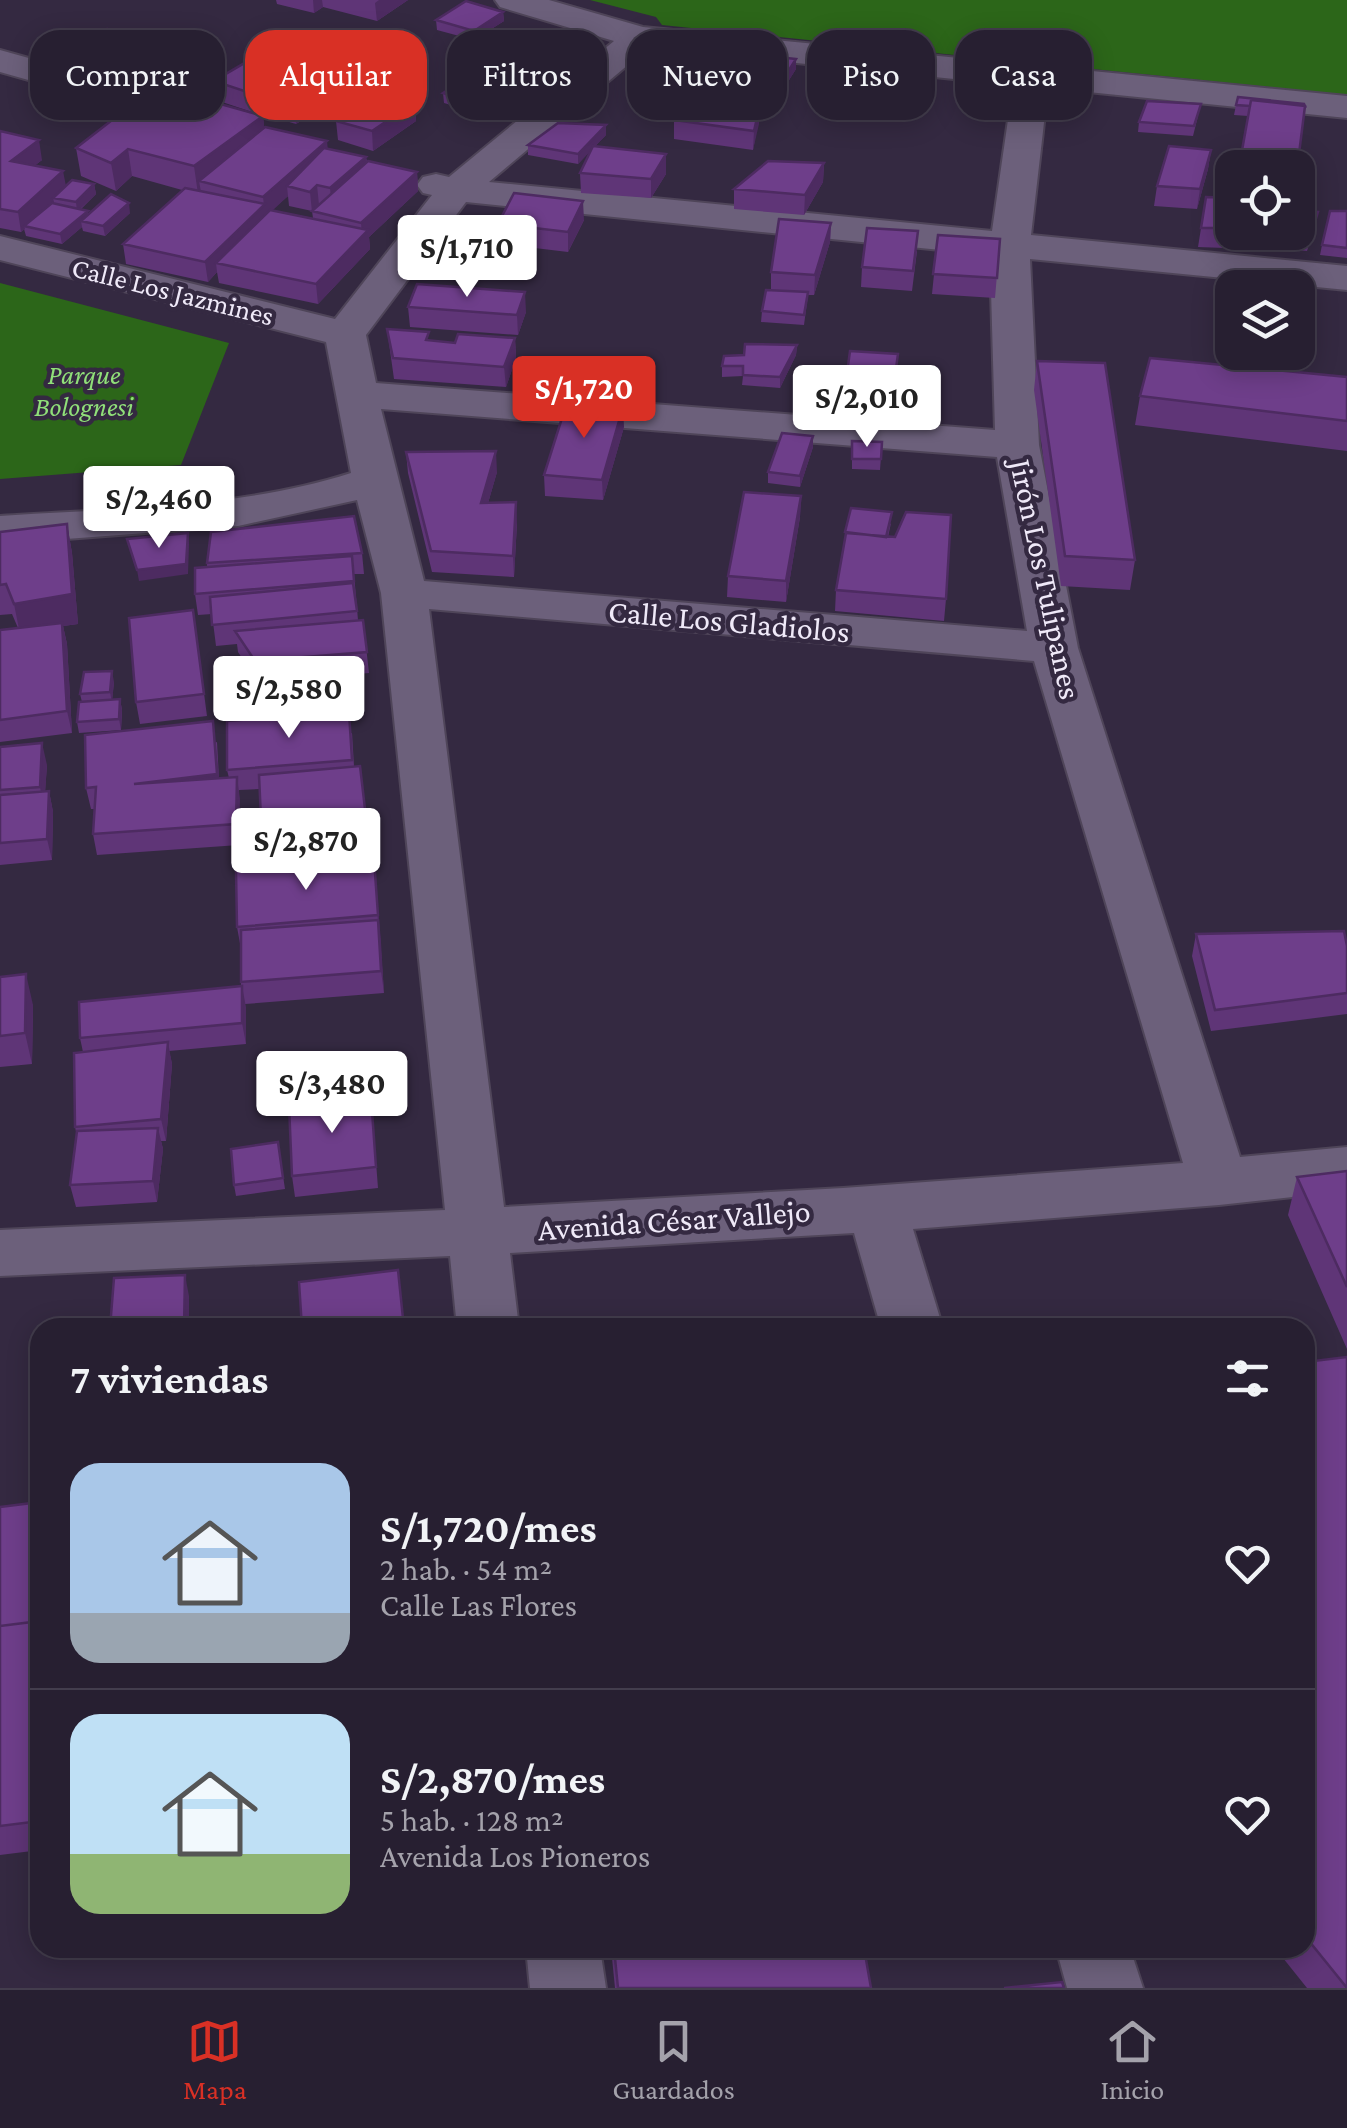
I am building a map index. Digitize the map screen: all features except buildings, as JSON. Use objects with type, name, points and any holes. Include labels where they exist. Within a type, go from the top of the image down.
[{"type":"street","points":[[512,0],[627,33]]},
{"type":"street","points":[[487,1318],[404,593],[374,480],[345,334],[456,190],[627,48]]},
{"type":"street","points":[[787,52],[955,68]]},
{"type":"street","points":[[0,61],[247,131]]},
{"type":"street","points":[[1092,82],[1347,106]]},
{"type":"street","name":"Jirón Los Tulipanes","points":[[1026,120],[1010,247],[1017,445],[1054,648],[1219,1182]]},
{"type":"street","points":[[399,174],[456,190],[1347,278]]},
{"type":"street","name":"Calle Los Jazmines","points":[[0,248],[345,334]]},
{"type":"street","points":[[358,394],[1017,445]]},
{"type":"street","points":[[0,530],[280,508],[330,498],[374,480]]},
{"type":"street","name":"Calle Los Gladiolos","points":[[404,593],[1054,648]]},
{"type":"street","name":"Avenida César Vallejo","points":[[0,1254],[477,1233],[877,1208],[1347,1169]]},
{"type":"street","points":[[877,1208],[909,1318]]},
{"type":"street","points":[[564,1958],[568,1988]]},
{"type":"street","points":[[1096,1958],[1105,1988]]},
{"type":"green space","points":[[590,0],[1347,0],[1347,95],[1092,69],[1092,30],[955,30],[955,55],[935,53],[935,30],[807,30],[807,40],[787,38],[787,30],[711,30],[662,25],[656,17]]},
{"type":"green space","name":"Parque Bolognesi","points":[[0,283],[229,343],[181,465],[0,479]]}]
